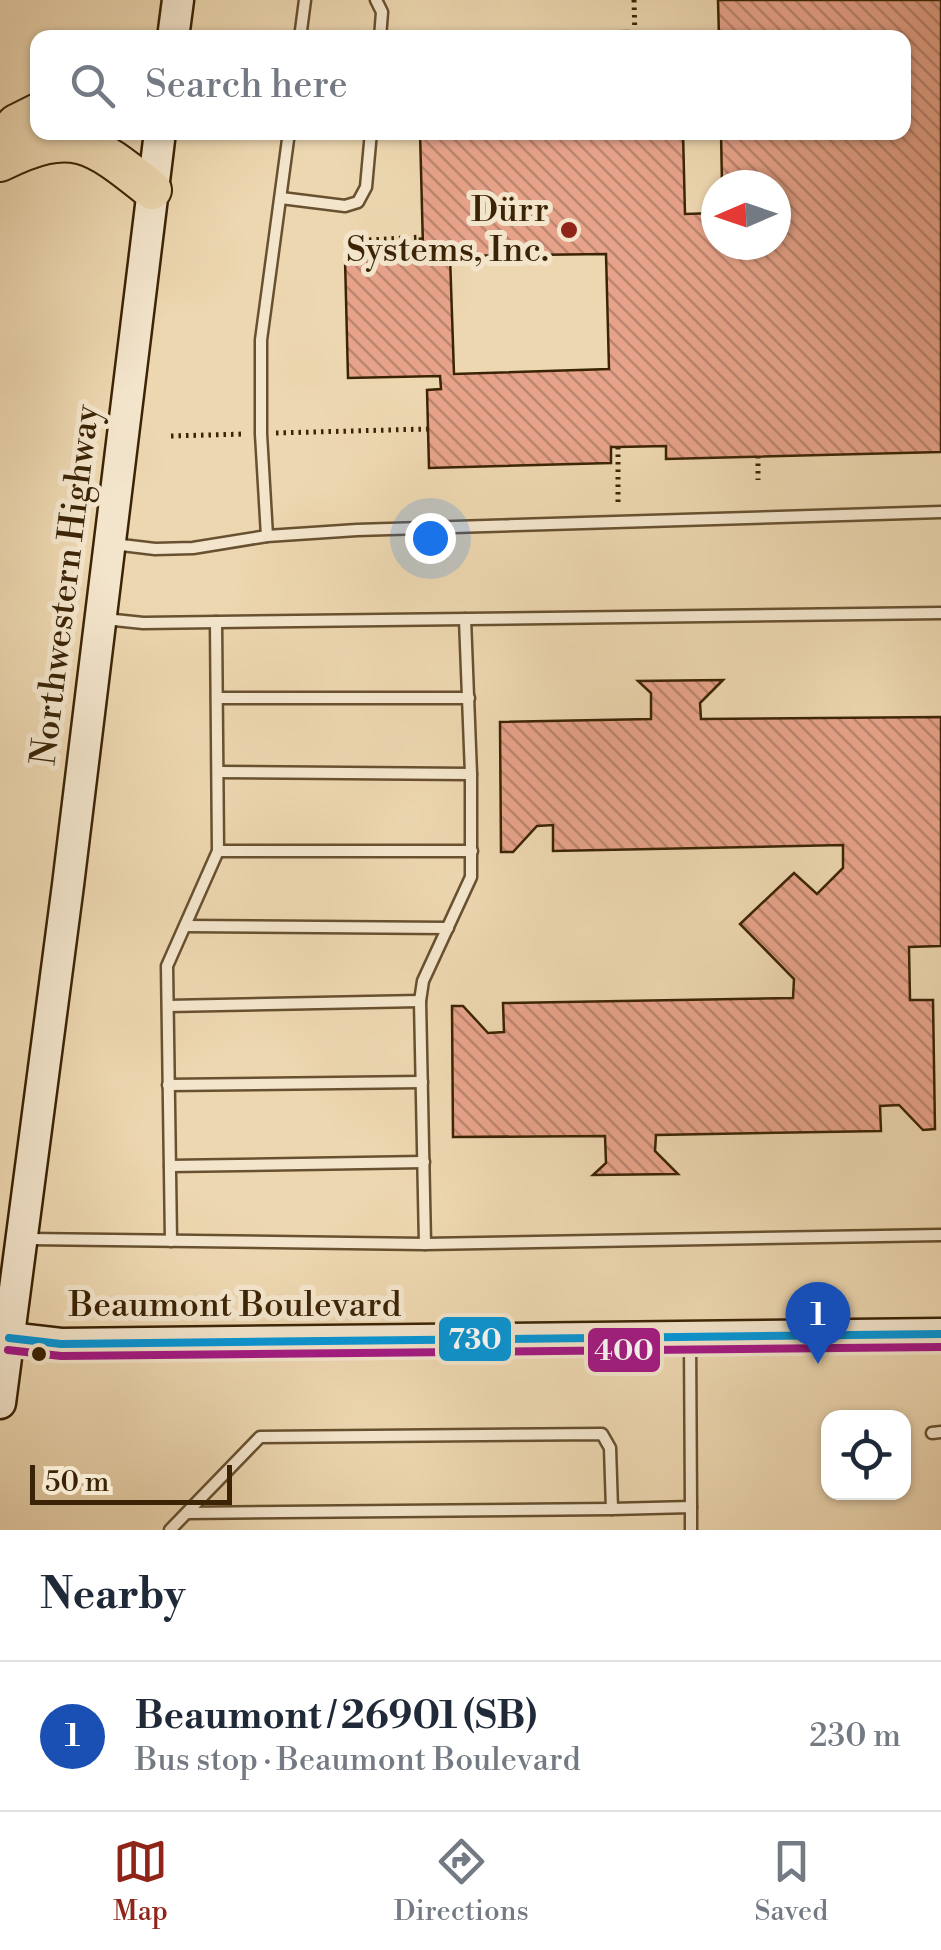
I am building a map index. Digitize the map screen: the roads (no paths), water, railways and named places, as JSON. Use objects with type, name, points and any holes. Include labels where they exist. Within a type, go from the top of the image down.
[{"type":"highway","points":[[0,142],[16,124],[30,117]]},
{"type":"highway","points":[[0,162],[34,145],[72,140],[114,160],[152,190]]},
{"type":"street","points":[[174,30],[178,0]]},
{"type":"street","name":"Northwestern Highway","points":[[0,1403],[159,140]]},
{"type":"street","name":"Beaumont Boulevard","points":[[9,1338],[81,1344],[941,1334]]},
{"type":"lane","points":[[301,30],[305,0]]},
{"type":"lane","points":[[376,0],[382,12],[381,30]]},
{"type":"lane","points":[[267,536],[261,340],[288,140]]},
{"type":"lane","points":[[281,198],[345,206],[358,202],[366,187],[370,140]]},
{"type":"lane","points":[[107,544],[193,548],[267,536],[357,530],[941,512]]},
{"type":"lane","points":[[100,619],[143,623],[941,614]]},
{"type":"lane","points":[[425,1244],[420,1002],[423,981],[470,877],[472,851],[465,618]]},
{"type":"lane","points":[[171,1241],[168,966],[218,851],[216,622]]},
{"type":"lane","points":[[217,698],[469,698]]},
{"type":"lane","points":[[218,772],[471,774]]},
{"type":"lane","points":[[218,851],[472,851]]},
{"type":"lane","points":[[185,926],[448,928]]},
{"type":"lane","points":[[168,1006],[420,1002]]},
{"type":"lane","points":[[168,1085],[422,1082]]},
{"type":"lane","points":[[170,1166],[424,1162]]},
{"type":"lane","points":[[21,1238],[425,1244],[941,1234]]},
{"type":"lane","points":[[690,1337],[691,1530]]},
{"type":"lane","points":[[170,1530],[260,1437],[602,1434],[610,1448],[612,1509]]},
{"type":"lane","points":[[187,1513],[691,1507]]},
{"type":"place","name":"Dürr Systems, Inc.","points":[[569,230]]},
{"type":"place","name":"Beaumont / 26901 (SB)","points":[[818,1364]]}]
